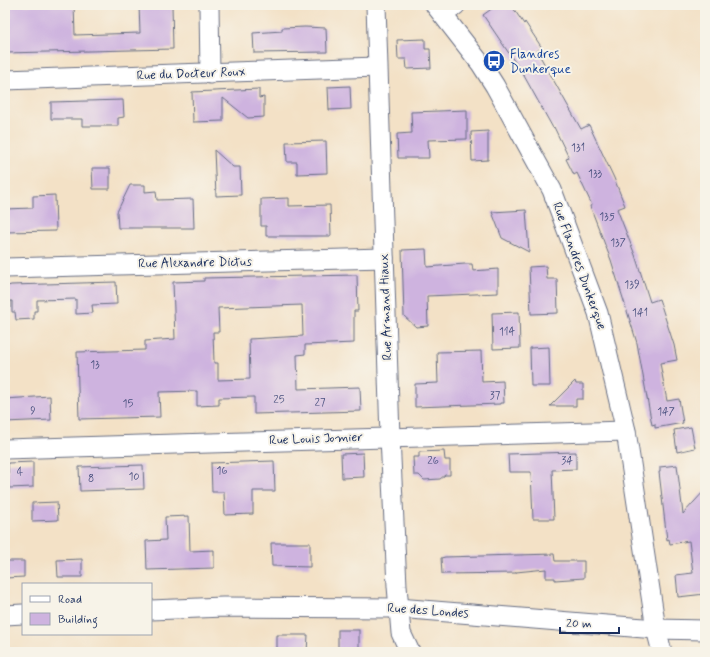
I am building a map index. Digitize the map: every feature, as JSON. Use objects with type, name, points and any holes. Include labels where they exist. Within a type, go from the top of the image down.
[{"type":"street","points":[[209,5],[210,74]]},
{"type":"street","name":"Rue Armand Hiaux","points":[[376,5],[390,438],[398,608],[401,633],[410,652]]},
{"type":"street","name":"Rue Flandres Dunkerque","points":[[445,8],[495,86],[552,190],[598,313],[626,431],[656,629],[662,652]]},
{"type":"street","name":"Rue du Docteur Roux","points":[[5,80],[377,67]]},
{"type":"street","name":"Rue Alexandre Dictus","points":[[5,268],[384,258]]},
{"type":"street","name":"Rue Louis Jomier","points":[[5,449],[626,431]]},
{"type":"street","name":"Rue des Londes","points":[[152,610],[223,607],[398,608],[656,629],[705,630]]},
{"type":"street","points":[[5,615],[22,614]]},
{"type":"building","points":[[5,5],[74,5],[75,35],[140,33],[139,5],[172,5],[173,49],[5,53]]},
{"type":"building","points":[[497,5],[511,5],[524,24],[525,22],[542,48],[537,51],[581,129],[589,125],[614,178],[625,206],[617,209],[635,255],[650,302],[659,299],[674,345],[677,360],[660,363],[667,401],[679,399],[683,423],[655,428],[655,424],[652,425],[637,343],[611,260],[590,206],[592,205],[577,173],[574,175],[566,159],[569,158],[554,127],[553,128],[523,74],[483,15]]},
{"type":"building","points":[[282,28],[326,28],[327,52],[254,53],[253,33],[282,31]]},
{"type":"building","points":[[425,39],[425,49],[430,49],[431,68],[407,69],[406,59],[398,59],[397,40]]},
{"type":"building","points":[[350,86],[351,109],[329,110],[328,87]]},
{"type":"building","points":[[259,89],[259,98],[264,97],[264,117],[248,118],[223,98],[223,121],[193,122],[192,92]]},
{"type":"building","points":[[123,100],[124,117],[118,118],[118,126],[82,126],[82,119],[51,119],[51,102]]},
{"type":"building","points":[[467,110],[467,139],[428,140],[429,158],[398,158],[397,134],[412,133],[411,112]]},
{"type":"building","points":[[488,131],[488,160],[472,161],[471,132]]},
{"type":"building","points":[[326,141],[327,173],[297,174],[297,162],[287,162],[286,142]]},
{"type":"building","points":[[214,150],[233,167],[240,167],[241,195],[216,196]]},
{"type":"building","points":[[92,168],[110,168],[110,189],[93,189]]},
{"type":"building","points":[[130,185],[145,185],[145,192],[156,191],[157,200],[193,199],[194,228],[118,228],[117,212]]},
{"type":"building","points":[[55,195],[56,231],[5,232],[5,209],[33,208],[33,196]]},
{"type":"building","points":[[289,198],[289,206],[330,205],[331,236],[266,236],[266,226],[261,226],[261,199]]},
{"type":"building","points":[[526,210],[529,252],[502,238],[492,212]]},
{"type":"building","points":[[426,249],[427,267],[472,264],[473,271],[498,269],[498,293],[427,296],[428,326],[416,327],[404,316],[402,250]]},
{"type":"building","points":[[546,266],[547,279],[557,279],[558,313],[531,314],[529,267]]},
{"type":"building","points":[[357,275],[358,311],[354,311],[354,343],[305,345],[305,354],[297,355],[298,389],[360,387],[361,411],[254,414],[254,397],[219,398],[219,405],[197,406],[197,391],[159,392],[160,417],[79,419],[77,352],[145,350],[145,341],[175,339],[173,282],[204,281],[204,278]],"holes":[[[302,305],[303,336],[249,339],[250,379],[218,380],[218,363],[214,363],[213,332],[219,332],[218,308]]]},
{"type":"building","points":[[116,282],[117,304],[92,305],[93,313],[76,314],[76,299],[37,300],[37,311],[34,311],[34,319],[16,320],[15,312],[12,312],[12,301],[5,301],[5,287],[11,285]]},
{"type":"building","points":[[519,312],[520,348],[493,349],[492,313]]},
{"type":"building","points":[[549,347],[550,386],[531,386],[530,348]]},
{"type":"building","points":[[481,351],[482,382],[503,381],[504,403],[415,407],[415,384],[438,383],[437,352]]},
{"type":"building","points":[[575,381],[576,384],[583,384],[583,399],[576,399],[576,406],[550,406]]},
{"type":"building","points":[[50,396],[51,420],[5,422],[5,399]]},
{"type":"building","points":[[691,427],[695,448],[677,452],[674,430]]},
{"type":"building","points":[[444,451],[445,460],[450,460],[450,475],[445,475],[440,479],[424,480],[419,475],[414,475],[413,457],[419,457],[419,452]]},
{"type":"building","points":[[576,452],[576,469],[552,470],[554,519],[533,519],[531,472],[509,472],[508,454]]},
{"type":"building","points":[[363,453],[364,477],[342,478],[341,454]]},
{"type":"building","points":[[274,461],[275,491],[253,491],[253,514],[225,515],[224,492],[212,492],[211,463]]},
{"type":"building","points":[[33,462],[33,487],[9,488],[8,463]]},
{"type":"building","points":[[143,465],[144,489],[80,491],[79,467]]},
{"type":"building","points":[[677,465],[683,514],[705,490],[705,594],[678,597],[676,575],[693,573],[689,541],[670,544],[669,539],[667,540],[659,472],[660,467]]},
{"type":"building","points":[[57,502],[58,520],[32,521],[32,503]]},
{"type":"building","points":[[189,516],[190,551],[214,550],[214,568],[147,570],[146,541],[166,540],[165,517]]},
{"type":"building","points":[[271,543],[310,543],[310,567],[272,566]]},
{"type":"building","points":[[554,554],[555,561],[584,561],[584,578],[555,580],[555,578],[546,578],[546,569],[516,573],[442,574],[441,558],[445,557]]},
{"type":"building","points":[[82,559],[82,577],[58,577],[57,560]]},
{"type":"building","points":[[5,561],[24,561],[24,577],[5,578]]},
{"type":"building","points":[[338,630],[359,630],[359,652],[338,652]]},
{"type":"building","points":[[277,635],[308,635],[307,652],[277,652]]},
{"type":"place","name":"Flandres Dunkerque","points":[[494,61]]}]
